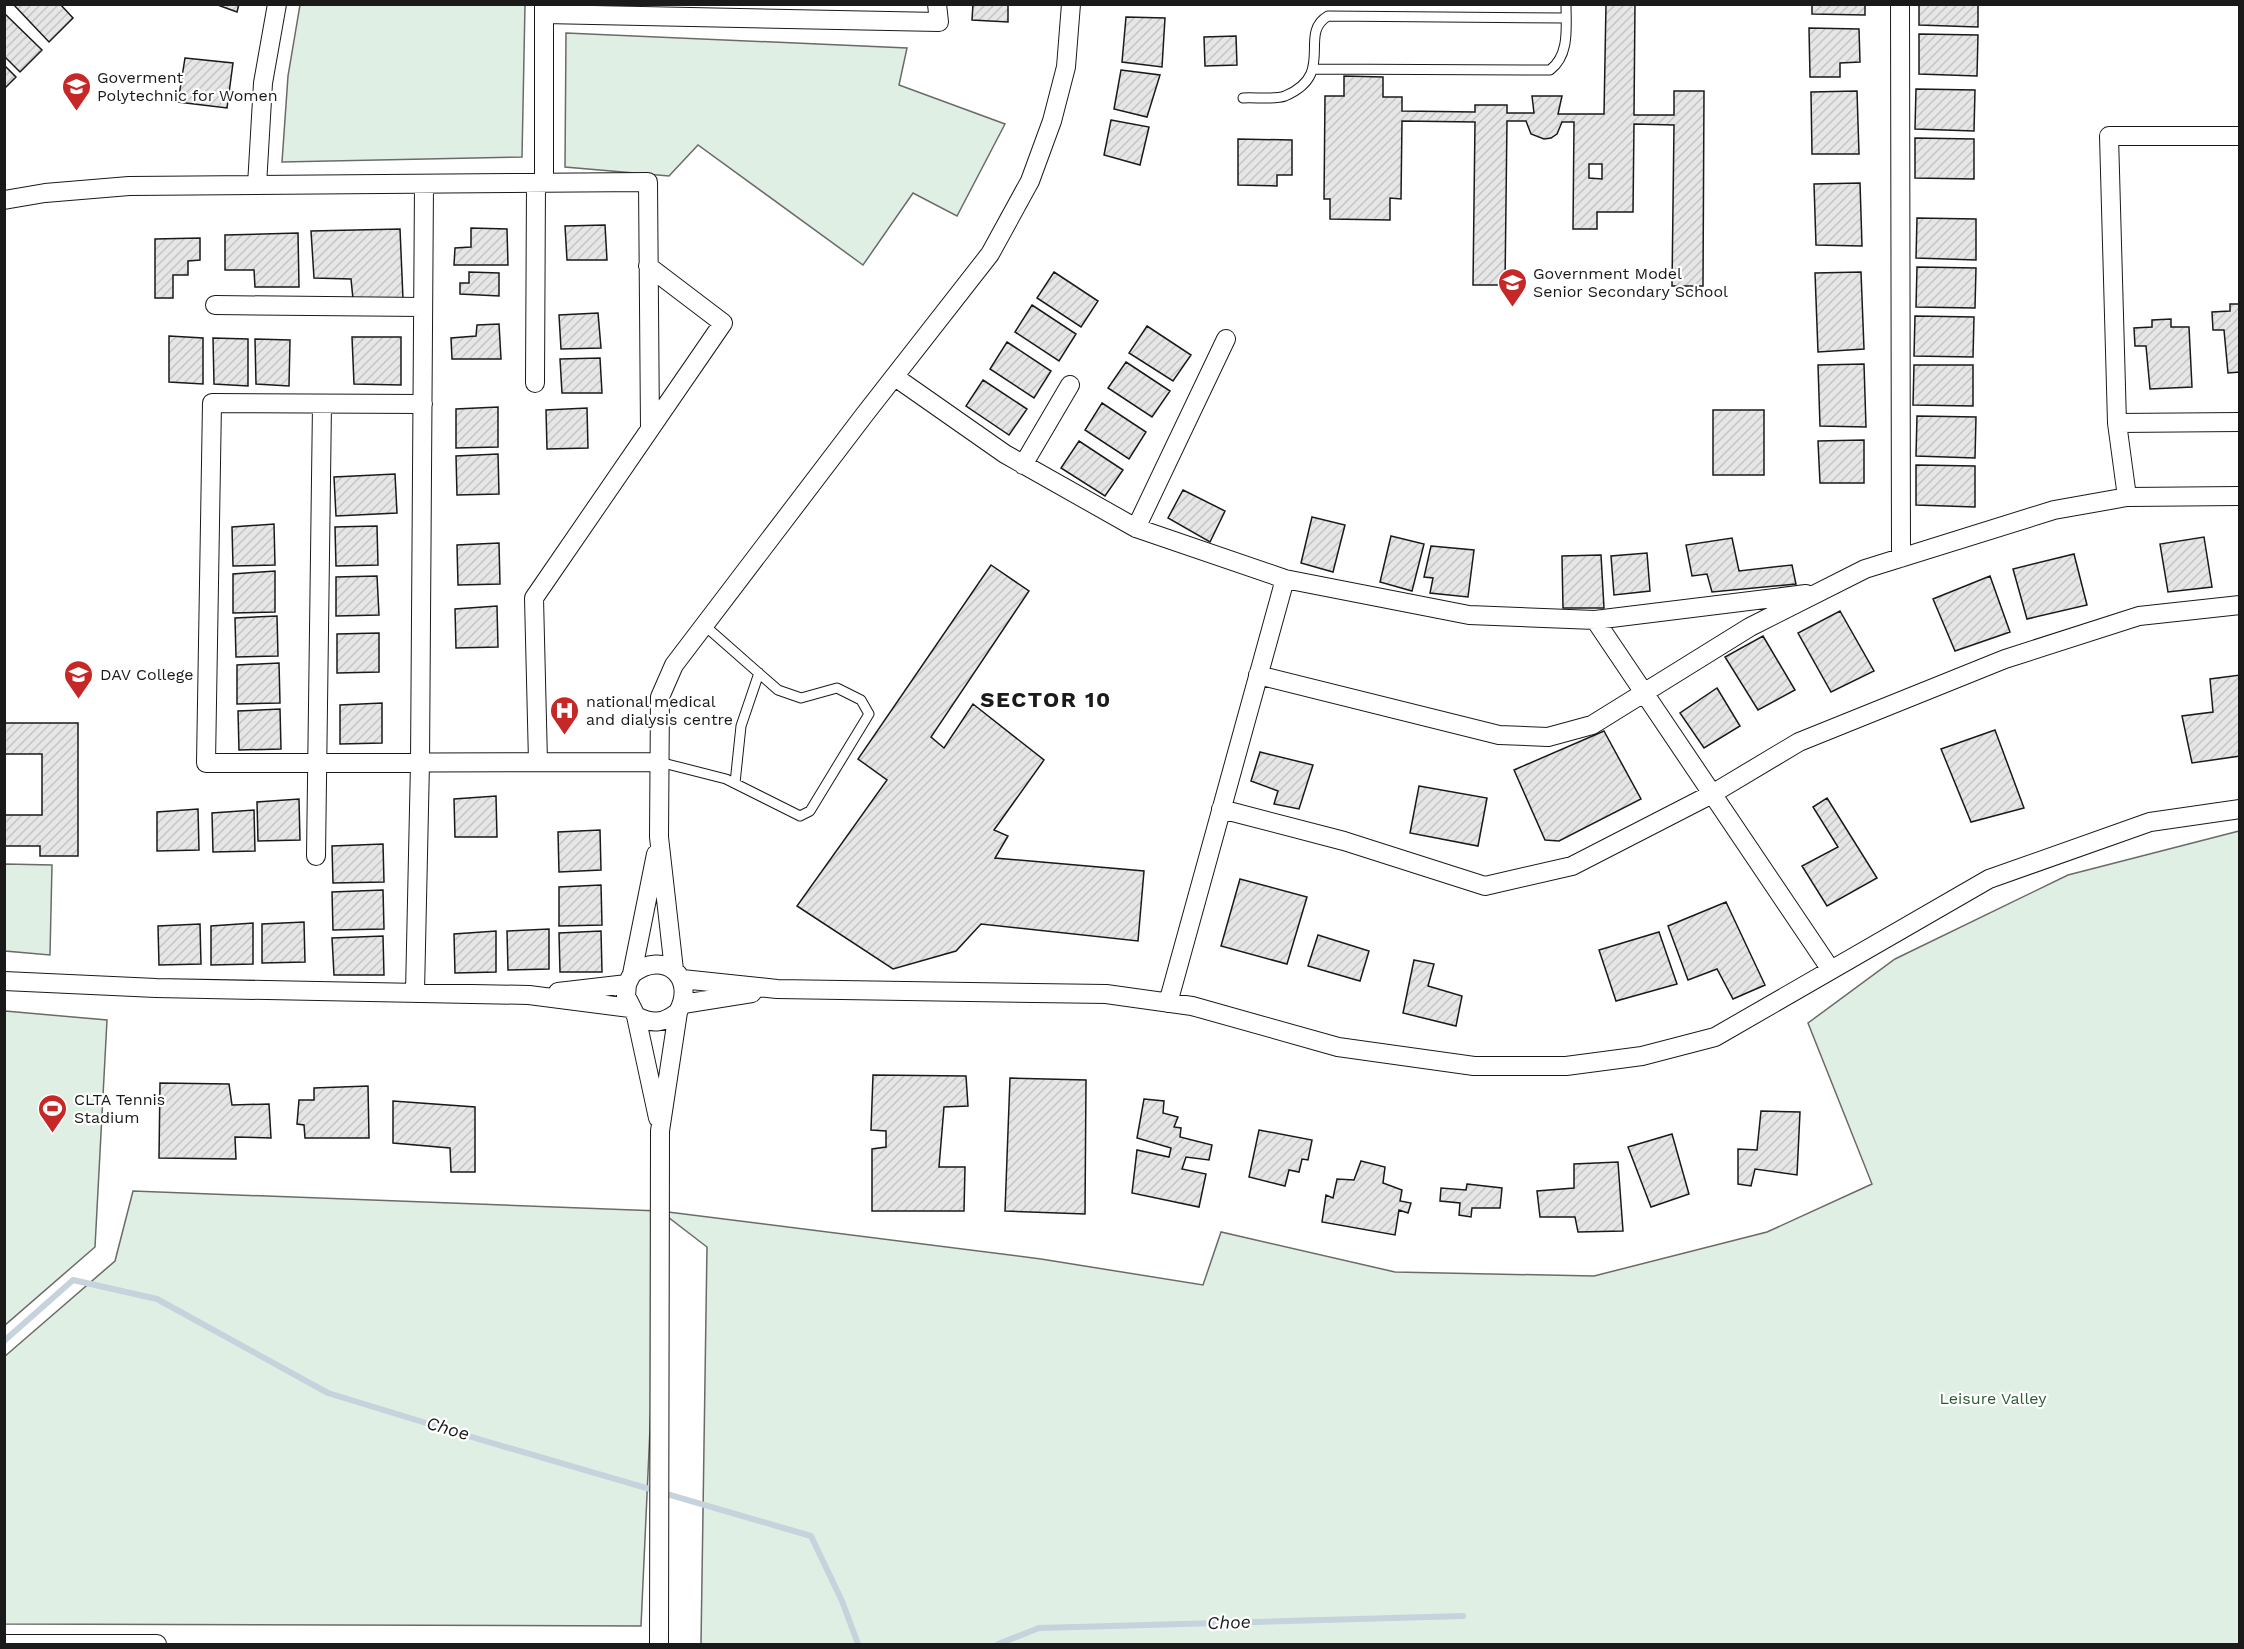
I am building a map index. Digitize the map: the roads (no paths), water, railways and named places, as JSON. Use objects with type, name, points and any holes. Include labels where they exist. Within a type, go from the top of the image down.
[{"type":"street","points":[[257,185],[263,83],[277,4]]},
{"type":"street","points":[[535,383],[544,9],[939,22],[937,4]]},
{"type":"street","points":[[659,1644],[660,1131],[685,990],[678,975],[659,837],[660,697],[674,665],[990,254],[1030,181],[1052,121],[1066,67],[1071,4]]},
{"type":"street","points":[[1900,4],[1900,558]]},
{"type":"street","points":[[2127,497],[2117,423],[2109,136],[2240,136]]},
{"type":"street","points":[[4,201],[45,193],[129,186],[648,182],[650,429]]},
{"type":"street","points":[[415,992],[420,763],[424,184]]},
{"type":"street","points":[[538,762],[534,598],[723,323],[648,266]]},
{"type":"street","points":[[214,305],[423,308]]},
{"type":"street","points":[[1136,528],[1226,339]]},
{"type":"street","points":[[895,377],[1005,454],[1136,528],[1284,579],[1469,615],[1595,620],[1820,592]]},
{"type":"street","points":[[1023,465],[1070,385]]},
{"type":"street","points":[[423,404],[212,403],[206,763],[659,762]]},
{"type":"street","points":[[316,856],[322,404]]},
{"type":"street","points":[[2117,423],[2240,422]]},
{"type":"street","points":[[1258,675],[1499,735],[1548,736],[1592,725],[1750,627],[1865,569],[2054,510],[2127,497],[2240,496]]},
{"type":"street","points":[[1168,1003],[1284,579]]},
{"type":"street","points":[[1221,809],[1344,841],[1485,886],[1572,866],[1712,794],[1799,742],[2005,658],[2139,616],[2240,605]]},
{"type":"street","points":[[1595,620],[1831,970]]},
{"type":"street","points":[[529,995],[630,979],[641,967],[652,964],[664,965],[678,975],[777,990],[1106,994],[1192,1006],[1338,1047],[1474,1066],[1566,1066],[1642,1056],[1715,1037],[1989,879],[2150,822],[2240,809]]},
{"type":"street","points":[[659,837],[626,996],[633,1012],[660,1131]]},
{"type":"street","points":[[4,981],[156,988],[529,995],[633,1012],[647,1021],[658,1022],[669,1019],[681,1008],[777,990]]},
{"type":"street","points":[[4,1644],[157,1644]]},
{"type":"lane","points":[[1333,16],[1334,4]]},
{"type":"lane","points":[[1379,4],[1379,17]]},
{"type":"lane","points":[[1315,69],[1550,70],[1558,64],[1564,51],[1566,4]]},
{"type":"lane","points":[[1243,98],[1284,97],[1304,84],[1315,69],[1315,29],[1319,21],[1328,16],[1566,18]]},
{"type":"lane","points":[[659,762],[726,779],[800,816],[810,811],[869,714],[861,700],[837,688],[801,699],[772,686],[704,625]]},
{"type":"lane","points":[[735,783],[741,726],[759,673]]},
{"type":"waterway","name":"Choe","points":[[4,1341],[73,1280],[157,1299],[328,1393],[811,1536],[842,1601],[858,1644]]},
{"type":"waterway","name":"Choe","points":[[998,1644],[1039,1628],[1463,1616]]},
{"type":"place","name":"Goverment Polytechnic for Women","points":[[76,112]]},
{"type":"place","name":"Government Model Senior Secondary School","points":[[1512,308]]},
{"type":"place","name":"DAV College","points":[[79,700]]},
{"type":"place","name":"national medical and dialysis centre","points":[[565,736]]},
{"type":"place","name":"CLTA Tennis Stadium","points":[[53,1134]]},
{"type":"district","name":"SECTOR 10","points":[[1046,699]]},
{"type":"park label","name":"Leisure Valley","points":[[1993,1398]]}]
